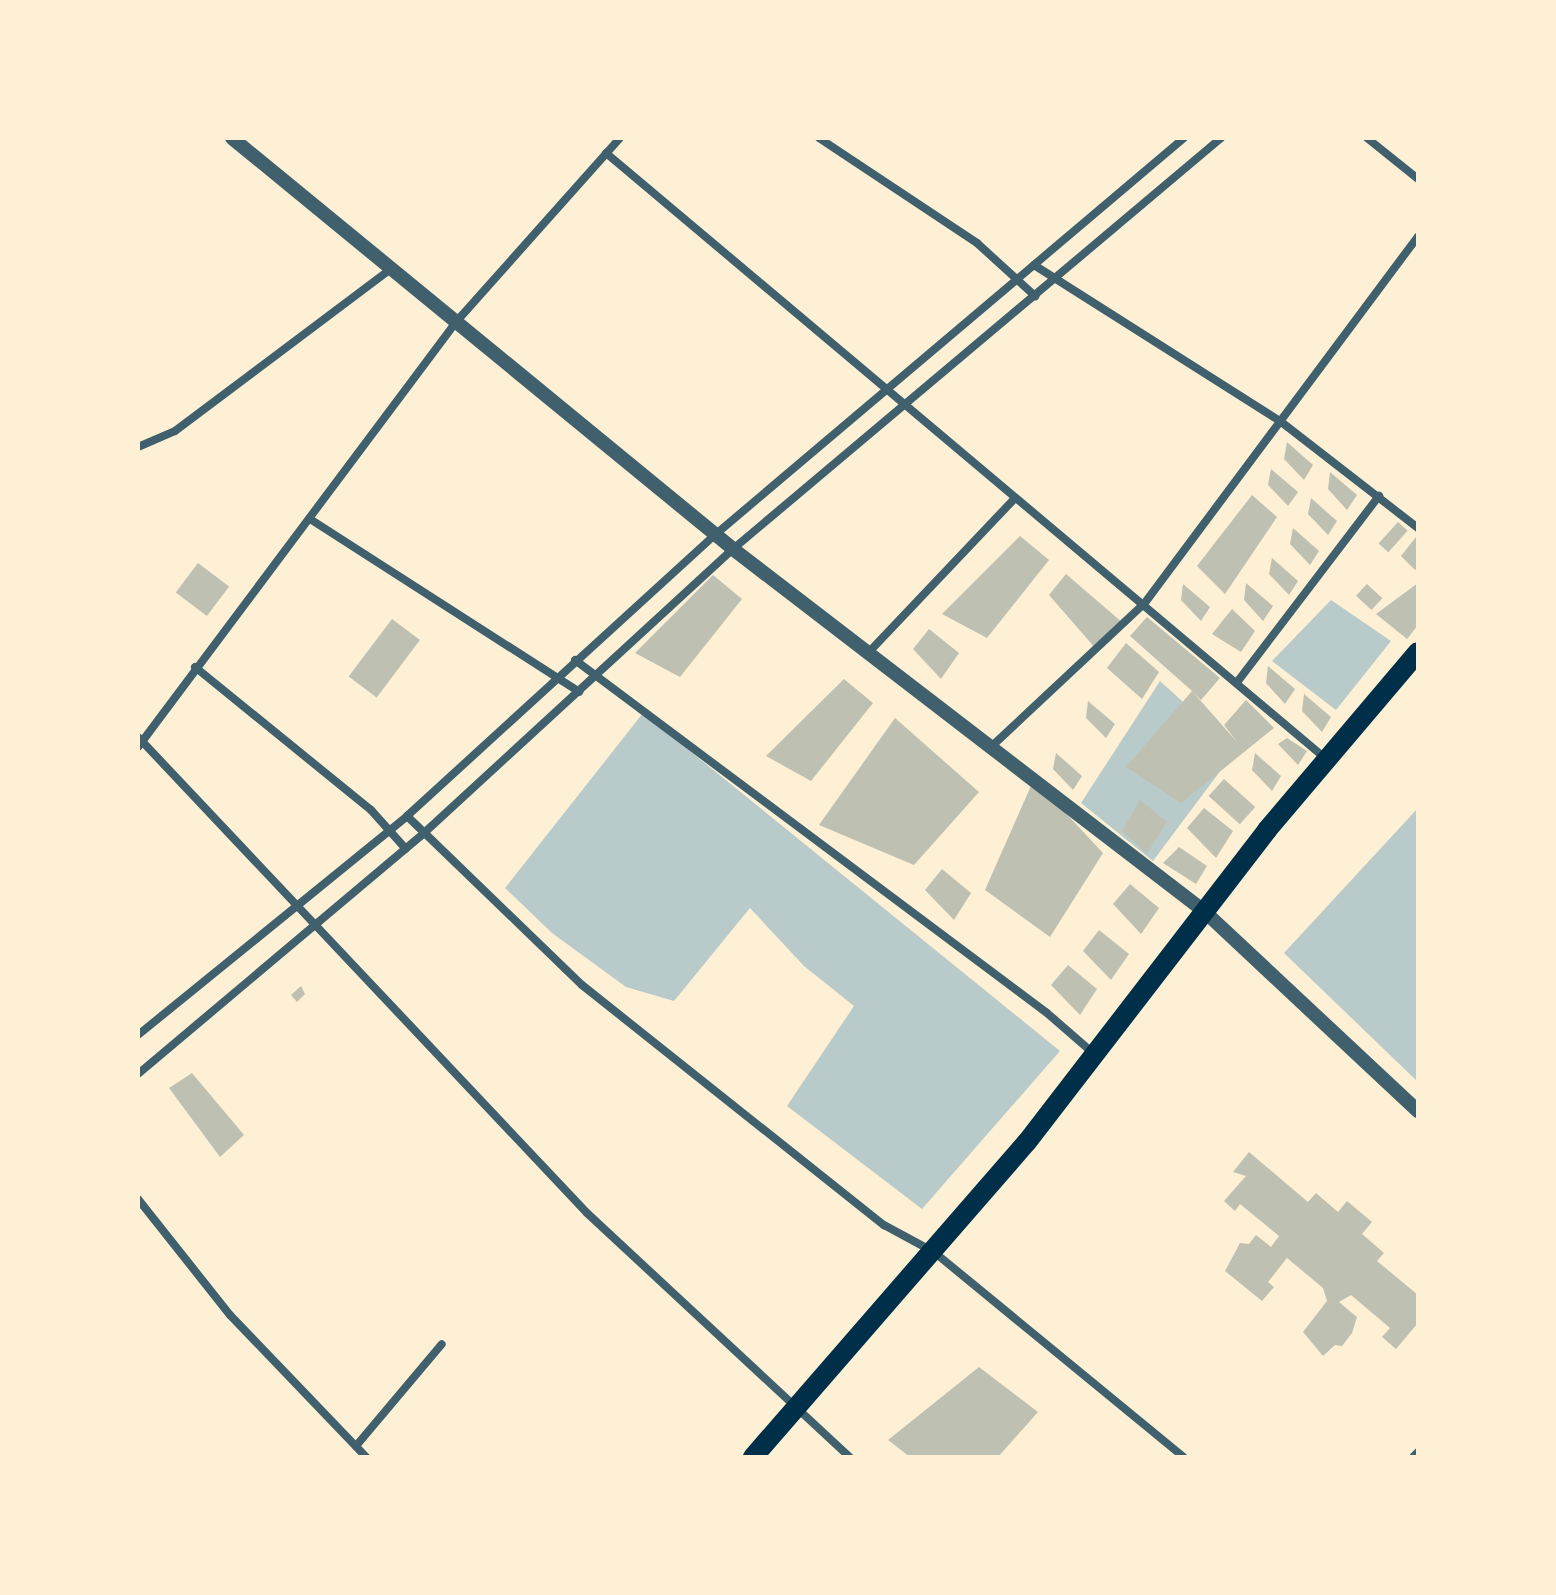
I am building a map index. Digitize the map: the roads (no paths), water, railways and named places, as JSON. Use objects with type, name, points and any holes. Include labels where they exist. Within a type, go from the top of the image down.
[{"type":"highway","points":[[753,1457],[797,1411],[1027,1142],[1093,1053],[1325,758],[1418,652]]},
{"type":"street","points":[[232,138],[733,549],[1204,911],[1418,1111]]},
{"type":"street","points":[[620,138],[456,322],[140,741],[587,1213],[850,1457]]},
{"type":"street","points":[[819,138],[977,243],[1035,296]]},
{"type":"street","points":[[138,1035],[298,908],[407,816],[716,534],[1184,138]]},
{"type":"street","points":[[138,1074],[406,849],[733,549],[1221,138]]},
{"type":"street","points":[[1367,138],[1418,179]]},
{"type":"street","points":[[606,153],[903,406],[1238,681],[1325,758]]},
{"type":"street","points":[[992,746],[1144,604],[1418,237]]},
{"type":"street","points":[[1034,265],[1280,421],[1418,528]]},
{"type":"street","points":[[138,447],[175,431],[391,269]]},
{"type":"street","points":[[1238,681],[1379,496]]},
{"type":"street","points":[[869,652],[1015,498]]},
{"type":"street","points":[[310,519],[579,692]]},
{"type":"street","points":[[575,660],[593,677],[1047,1013],[1093,1053]]},
{"type":"street","points":[[195,667],[390,830],[406,849]]},
{"type":"street","points":[[407,816],[582,985],[884,1225],[934,1252],[1184,1457]]},
{"type":"street","points":[[138,1199],[230,1315],[366,1457]]},
{"type":"street","points":[[356,1446],[442,1344]]},
{"type":"street","points":[[1413,1457],[1418,1452]]}]
